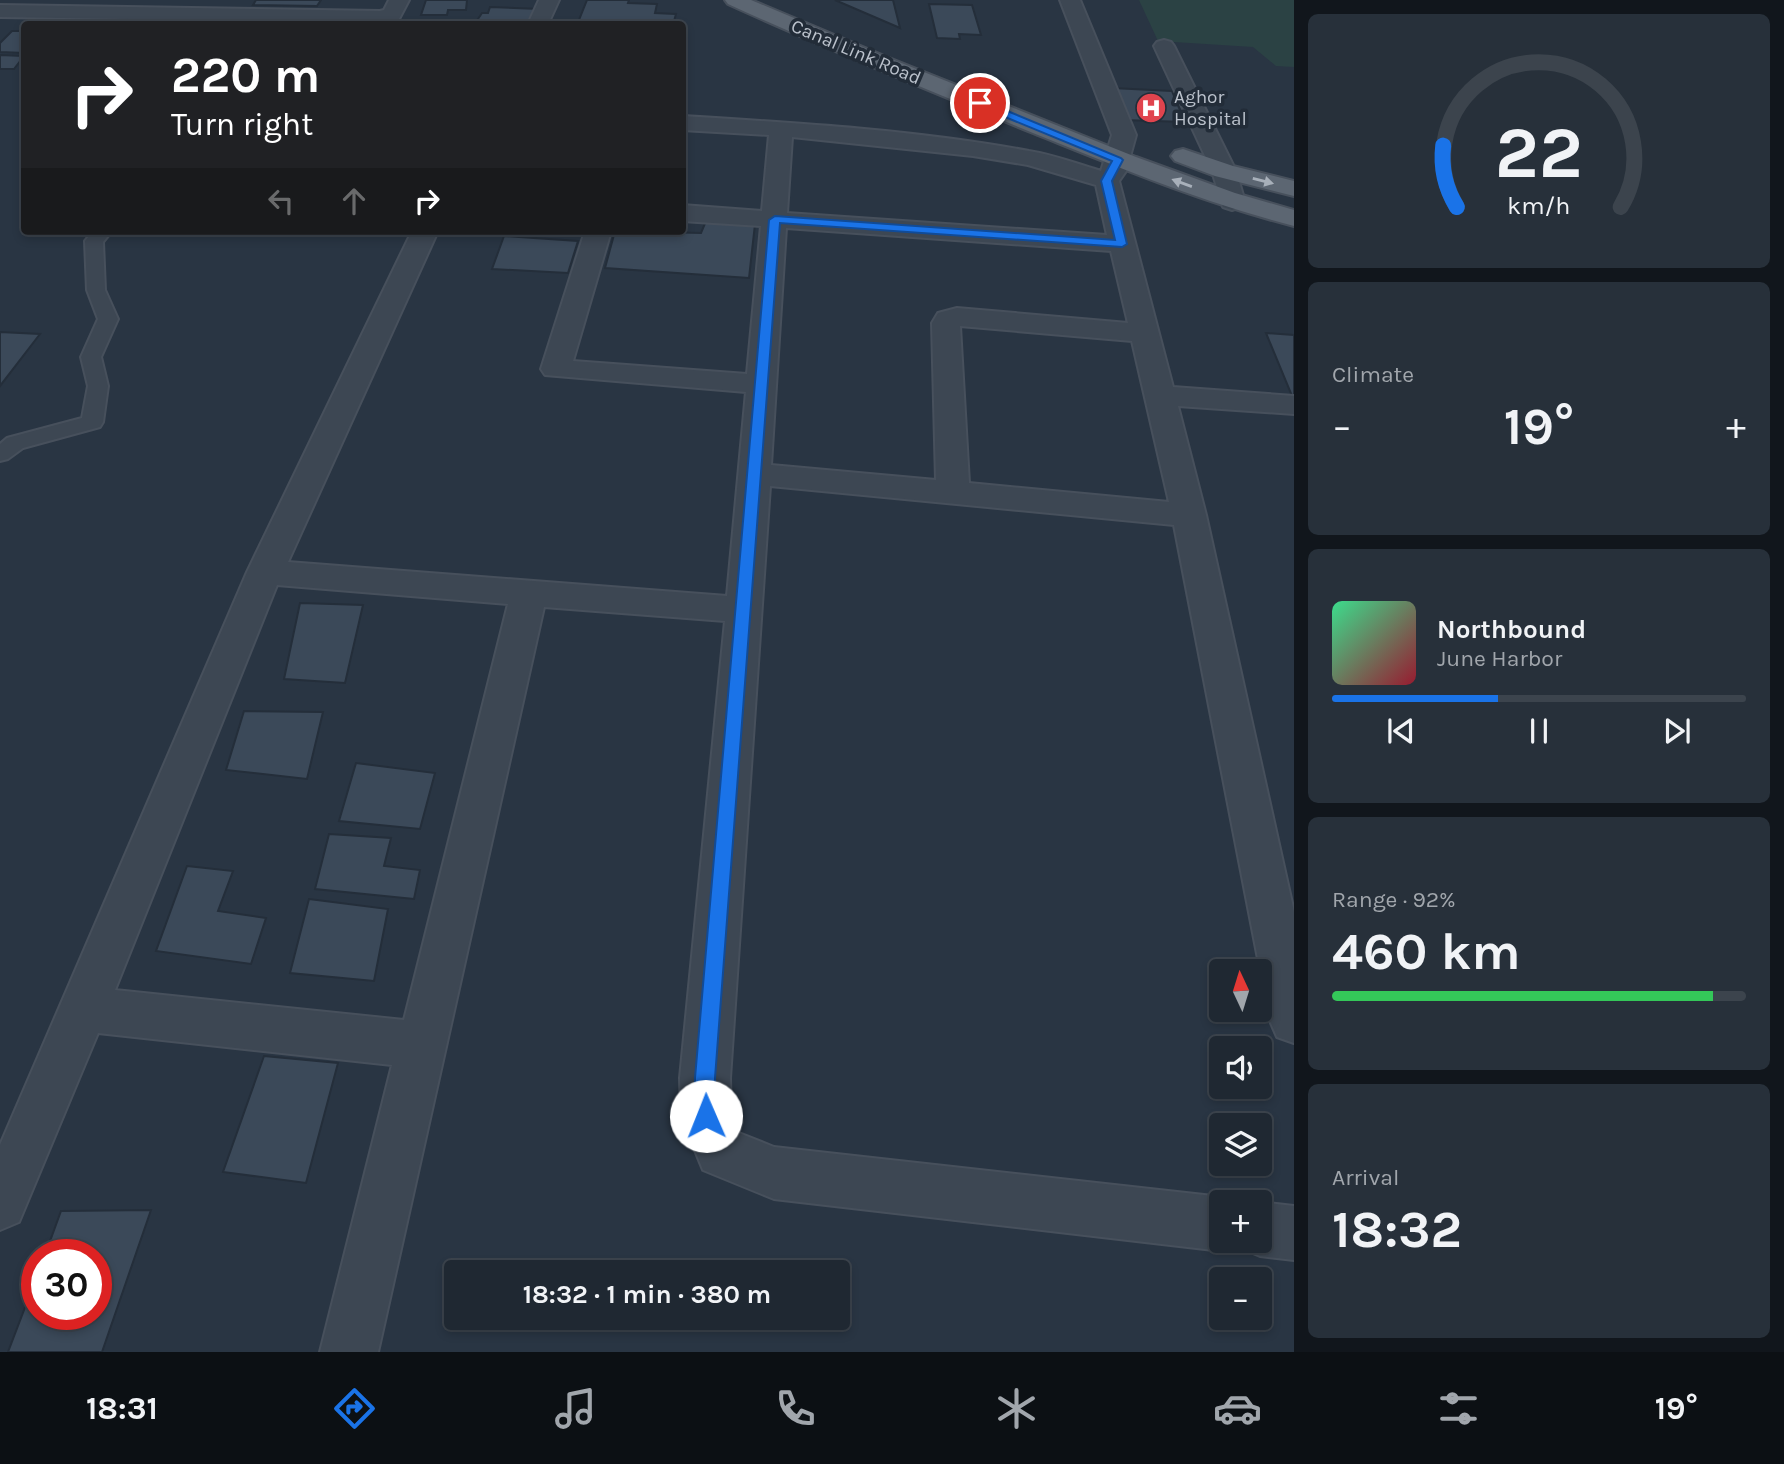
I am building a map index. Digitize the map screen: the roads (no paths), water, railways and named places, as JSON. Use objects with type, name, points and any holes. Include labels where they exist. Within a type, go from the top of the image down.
[{"type":"main road","name":"Canal Link Road","points":[[741,1],[878,63],[1132,154],[1231,202],[1294,218]]},
{"type":"main road","name":"Canal Link Road","points":[[1098,125],[1132,154],[1224,171],[1294,189]]},
{"type":"street","points":[[0,10],[9,0]]},
{"type":"street","points":[[0,10],[380,17],[392,15],[399,0]]},
{"type":"street","points":[[539,21],[549,0]]},
{"type":"street","points":[[1070,0],[1132,154],[1122,244],[1189,515],[1294,1021]]},
{"type":"street","points":[[1164,46],[1224,171],[1231,202]]},
{"type":"street","points":[[686,123],[781,130],[1031,158],[1132,154]]},
{"type":"street","points":[[781,130],[705,1078],[706,1116],[721,1152],[774,1173],[1209,1223]]},
{"type":"street","points":[[686,212],[1122,244]]},
{"type":"street","points":[[0,1203],[265,572],[423,235]]},
{"type":"street","points":[[597,235],[556,369],[762,384]]},
{"type":"street","points":[[953,493],[946,323],[948,319],[957,317],[1143,333]]},
{"type":"street","points":[[1159,395],[1294,405]]},
{"type":"street","points":[[755,474],[1189,515]]},
{"type":"street","points":[[265,572],[744,610]]},
{"type":"street","points":[[349,1352],[529,593]]},
{"type":"street","points":[[83,1009],[421,1045]]},
{"type":"street","points":[[1272,1230],[1294,1233]]},
{"type":"lane","points":[[0,454],[15,443],[92,422],[98,386],[91,357],[108,319],[96,290],[94,241],[99,235]]},
{"type":"place","name":"Aghor Hospital","points":[[1151,108]]}]
